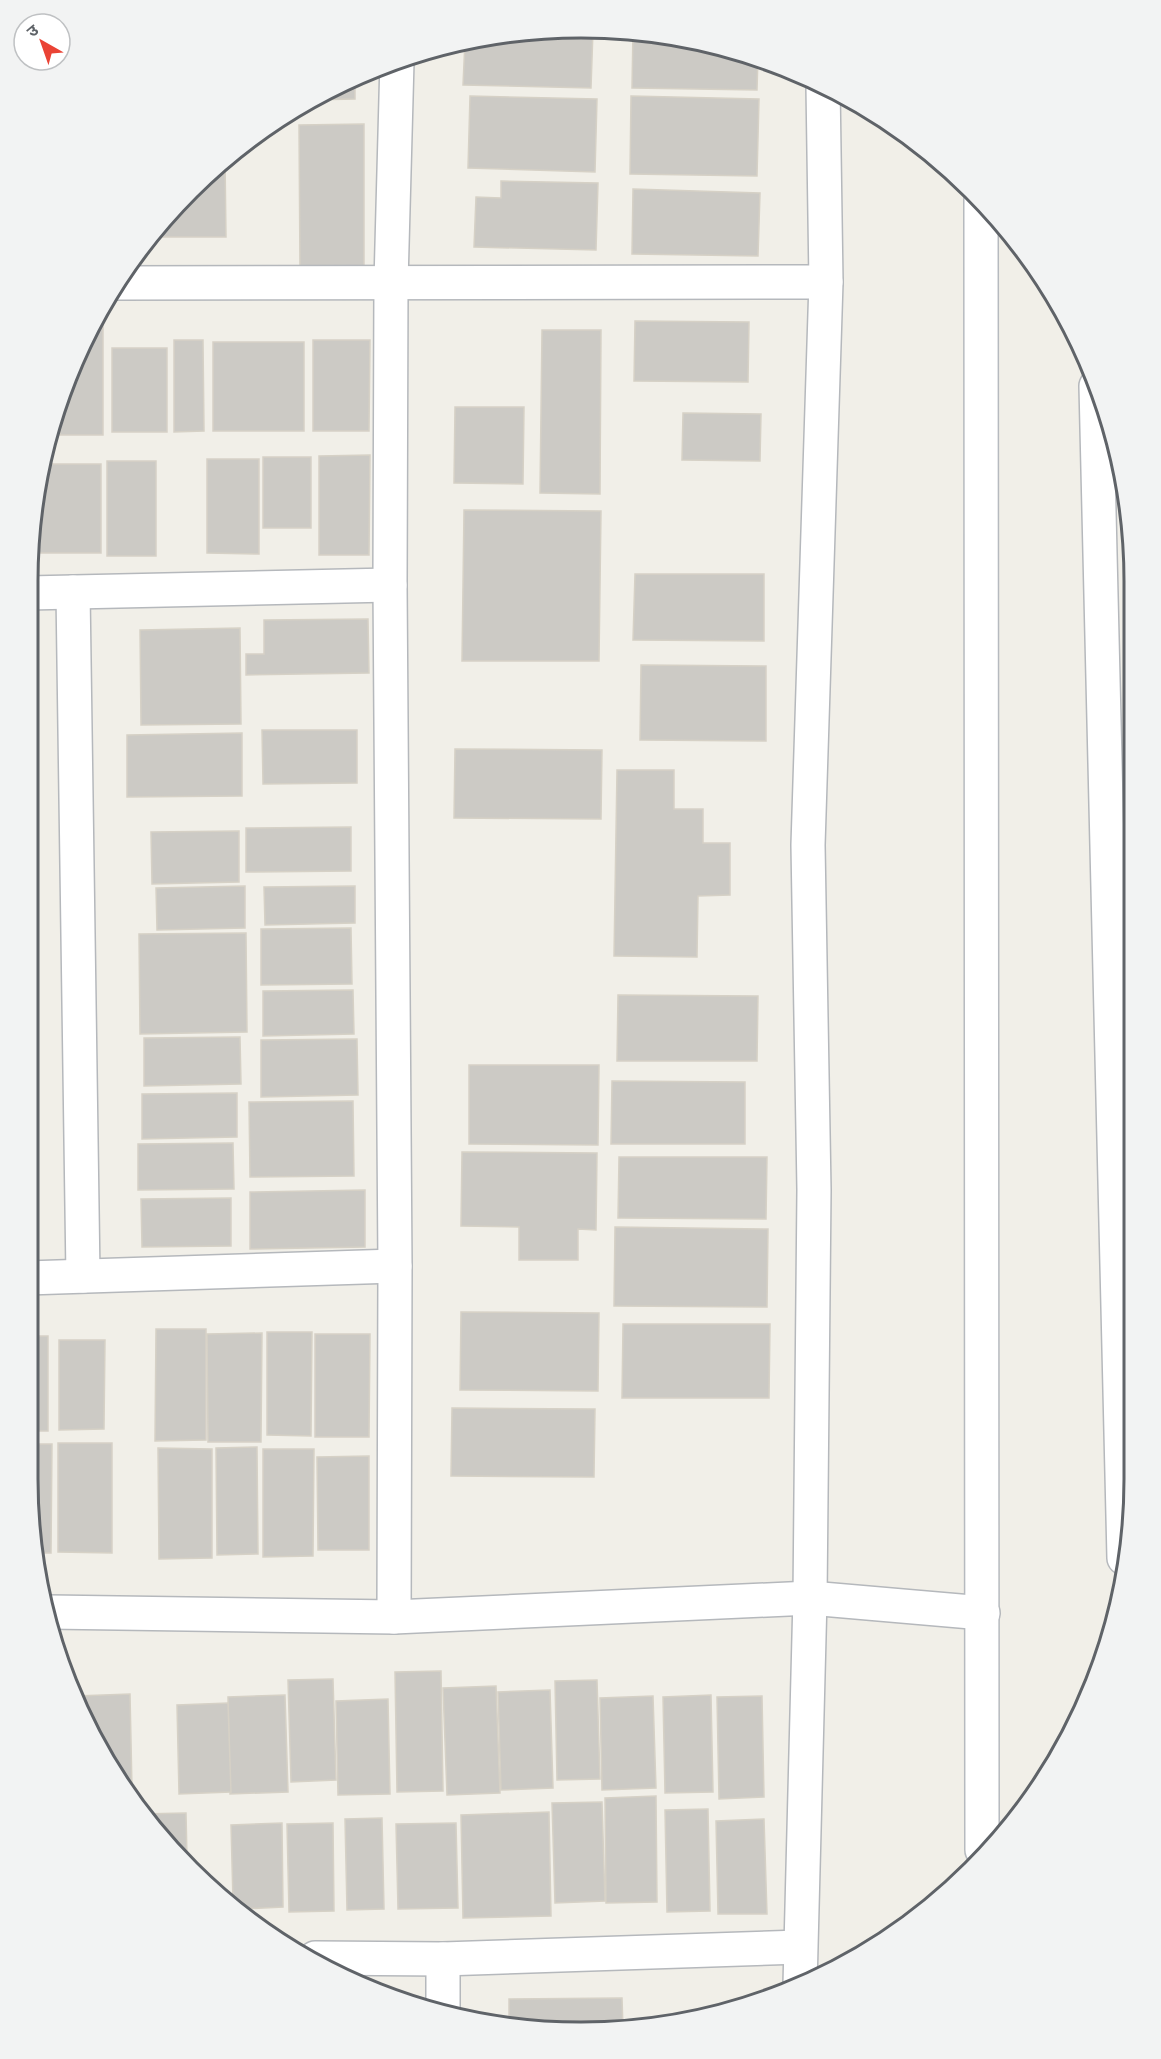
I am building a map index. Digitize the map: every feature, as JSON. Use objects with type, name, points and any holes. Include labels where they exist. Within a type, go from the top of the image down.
[{"type":"street","points":[[394,1617],[395,1266],[390,585],[391,282],[397,70]]},
{"type":"street","points":[[800,1975],[810,1598],[814,1190],[808,845],[826,282],[823,94]]},
{"type":"street","points":[[981,214],[982,1844]]},
{"type":"street","points":[[126,283],[826,282]]},
{"type":"street","points":[[1097,412],[1124,1462]]},
{"type":"street","points":[[38,593],[390,585]]},
{"type":"street","points":[[73,592],[83,1276]]},
{"type":"street","points":[[38,1278],[395,1266]]},
{"type":"street","points":[[54,1612],[394,1617],[810,1598],[983,1613]]},
{"type":"street","points":[[326,1958],[443,1959],[800,1947]]},
{"type":"street","points":[[443,1959],[443,2004]]},
{"type":"building","points":[[593,38],[591,88],[463,85],[465,50],[510,42]]},
{"type":"building","points":[[633,40],[686,48],[758,67],[757,90],[632,88]]},
{"type":"building","points":[[355,87],[355,99],[328,100]]},
{"type":"building","points":[[470,96],[597,99],[595,172],[468,168]]},
{"type":"building","points":[[631,96],[759,99],[757,176],[630,174]]},
{"type":"building","points":[[364,124],[364,269],[300,270],[299,125]]},
{"type":"building","points":[[225,170],[226,237],[160,237],[172,222]]},
{"type":"building","points":[[501,181],[598,183],[596,250],[474,247],[476,197],[501,198]]},
{"type":"building","points":[[633,189],[760,193],[758,256],[632,254]]},
{"type":"building","points":[[635,321],[749,322],[748,382],[634,381]]},
{"type":"building","points":[[103,324],[103,435],[60,435],[66,406],[93,340]]},
{"type":"building","points":[[542,330],[601,330],[600,494],[540,493]]},
{"type":"building","points":[[174,340],[203,340],[204,431],[174,432]]},
{"type":"building","points":[[313,340],[370,340],[369,431],[313,431]]},
{"type":"building","points":[[213,342],[304,342],[304,431],[213,431]]},
{"type":"building","points":[[112,348],[167,348],[167,432],[112,432]]},
{"type":"building","points":[[455,407],[524,407],[523,484],[454,483]]},
{"type":"building","points":[[683,413],[761,414],[760,461],[682,460]]},
{"type":"building","points":[[370,455],[369,555],[319,555],[319,456]]},
{"type":"building","points":[[263,457],[311,457],[311,528],[263,528]]},
{"type":"building","points":[[207,459],[259,459],[259,554],[207,553]]},
{"type":"building","points":[[107,461],[156,461],[156,556],[107,556]]},
{"type":"building","points":[[51,464],[101,464],[101,553],[39,553],[42,510]]},
{"type":"building","points":[[464,510],[601,511],[599,661],[462,661]]},
{"type":"building","points":[[635,574],[764,574],[764,641],[633,640]]},
{"type":"building","points":[[368,619],[369,673],[246,675],[246,654],[264,654],[264,620]]},
{"type":"building","points":[[240,628],[241,724],[141,725],[140,630]]},
{"type":"building","points":[[641,665],[766,666],[766,741],[640,740]]},
{"type":"building","points":[[262,730],[357,730],[357,783],[263,784]]},
{"type":"building","points":[[242,733],[242,796],[127,797],[127,735]]},
{"type":"building","points":[[455,749],[602,750],[601,819],[454,818]]},
{"type":"building","points":[[617,770],[674,770],[674,809],[703,809],[703,843],[730,843],[730,895],[698,896],[697,957],[614,956]]},
{"type":"building","points":[[351,827],[351,871],[246,872],[246,828]]},
{"type":"building","points":[[239,831],[239,882],[152,884],[151,832]]},
{"type":"building","points":[[245,886],[245,928],[157,930],[156,888]]},
{"type":"building","points":[[355,886],[355,923],[265,925],[264,887]]},
{"type":"building","points":[[351,928],[352,984],[261,985],[261,929]]},
{"type":"building","points":[[246,933],[247,1032],[140,1034],[139,934]]},
{"type":"building","points":[[353,990],[354,1034],[263,1036],[263,991]]},
{"type":"building","points":[[618,995],[758,996],[757,1061],[617,1061]]},
{"type":"building","points":[[240,1037],[241,1084],[144,1086],[144,1038]]},
{"type":"building","points":[[357,1039],[358,1095],[261,1097],[261,1040]]},
{"type":"building","points":[[469,1065],[599,1065],[598,1145],[469,1144]]},
{"type":"building","points":[[612,1081],[745,1082],[745,1144],[611,1144]]},
{"type":"building","points":[[237,1093],[237,1137],[142,1139],[142,1094]]},
{"type":"building","points":[[353,1101],[354,1176],[250,1177],[249,1102]]},
{"type":"building","points":[[233,1143],[234,1189],[138,1190],[138,1144]]},
{"type":"building","points":[[462,1152],[597,1153],[596,1230],[578,1229],[578,1260],[519,1260],[519,1227],[461,1226]]},
{"type":"building","points":[[619,1157],[767,1157],[766,1219],[618,1218]]},
{"type":"building","points":[[365,1190],[365,1247],[250,1249],[250,1192]]},
{"type":"building","points":[[231,1198],[231,1246],[142,1247],[141,1199]]},
{"type":"building","points":[[615,1227],[768,1229],[767,1307],[614,1306]]},
{"type":"building","points":[[461,1312],[599,1313],[598,1391],[460,1390]]},
{"type":"building","points":[[623,1324],[770,1324],[769,1398],[622,1398]]},
{"type":"building","points":[[156,1329],[206,1329],[206,1440],[155,1441]]},
{"type":"building","points":[[267,1332],[312,1332],[311,1436],[267,1435]]},
{"type":"building","points":[[262,1333],[261,1442],[208,1442],[207,1334]]},
{"type":"building","points":[[315,1334],[370,1334],[369,1437],[315,1437]]},
{"type":"building","points":[[38,1336],[48,1336],[48,1431],[38,1431]]},
{"type":"building","points":[[59,1340],[105,1340],[104,1429],[59,1430]]},
{"type":"building","points":[[452,1408],[595,1409],[594,1477],[451,1476]]},
{"type":"building","points":[[58,1443],[112,1443],[112,1553],[58,1552]]},
{"type":"building","points":[[38,1444],[52,1444],[51,1553],[43,1553],[42,1549]]},
{"type":"building","points":[[257,1447],[258,1554],[217,1555],[216,1448]]},
{"type":"building","points":[[158,1448],[212,1449],[212,1558],[159,1559]]},
{"type":"building","points":[[263,1449],[314,1449],[313,1556],[263,1557]]},
{"type":"building","points":[[369,1456],[369,1550],[318,1550],[317,1457]]},
{"type":"building","points":[[441,1671],[443,1791],[397,1792],[395,1672]]},
{"type":"building","points":[[333,1679],[336,1780],[291,1782],[288,1680]]},
{"type":"building","points":[[597,1680],[600,1779],[557,1780],[555,1681]]},
{"type":"building","points":[[496,1686],[500,1793],[447,1795],[443,1688]]},
{"type":"building","points":[[550,1690],[553,1788],[501,1790],[498,1692]]},
{"type":"building","points":[[130,1694],[132,1784],[110,1750],[83,1696]]},
{"type":"building","points":[[285,1695],[288,1792],[230,1794],[228,1697]]},
{"type":"building","points":[[711,1695],[713,1792],[665,1793],[663,1697]]},
{"type":"building","points":[[653,1696],[656,1788],[602,1790],[600,1698]]},
{"type":"building","points":[[762,1696],[764,1797],[719,1799],[717,1697]]},
{"type":"building","points":[[388,1699],[390,1794],[338,1795],[336,1701]]},
{"type":"building","points":[[228,1703],[231,1792],[179,1794],[177,1705]]},
{"type":"building","points":[[656,1796],[657,1902],[606,1903],[605,1798]]},
{"type":"building","points":[[602,1802],[605,1901],[555,1903],[552,1803]]},
{"type":"building","points":[[708,1809],[710,1911],[667,1912],[665,1810]]},
{"type":"building","points":[[549,1812],[551,1916],[463,1918],[461,1815]]},
{"type":"building","points":[[186,1813],[187,1852],[172,1837],[154,1814]]},
{"type":"building","points":[[382,1818],[384,1909],[347,1910],[345,1819]]},
{"type":"building","points":[[764,1819],[767,1914],[718,1914],[716,1821]]},
{"type":"building","points":[[282,1823],[283,1907],[249,1909],[233,1896],[231,1825]]},
{"type":"building","points":[[333,1823],[334,1911],[289,1912],[287,1824]]},
{"type":"building","points":[[456,1823],[458,1908],[398,1909],[396,1824]]},
{"type":"building","points":[[622,1998],[623,2019],[580,2022],[509,2017],[509,1999]]}]
